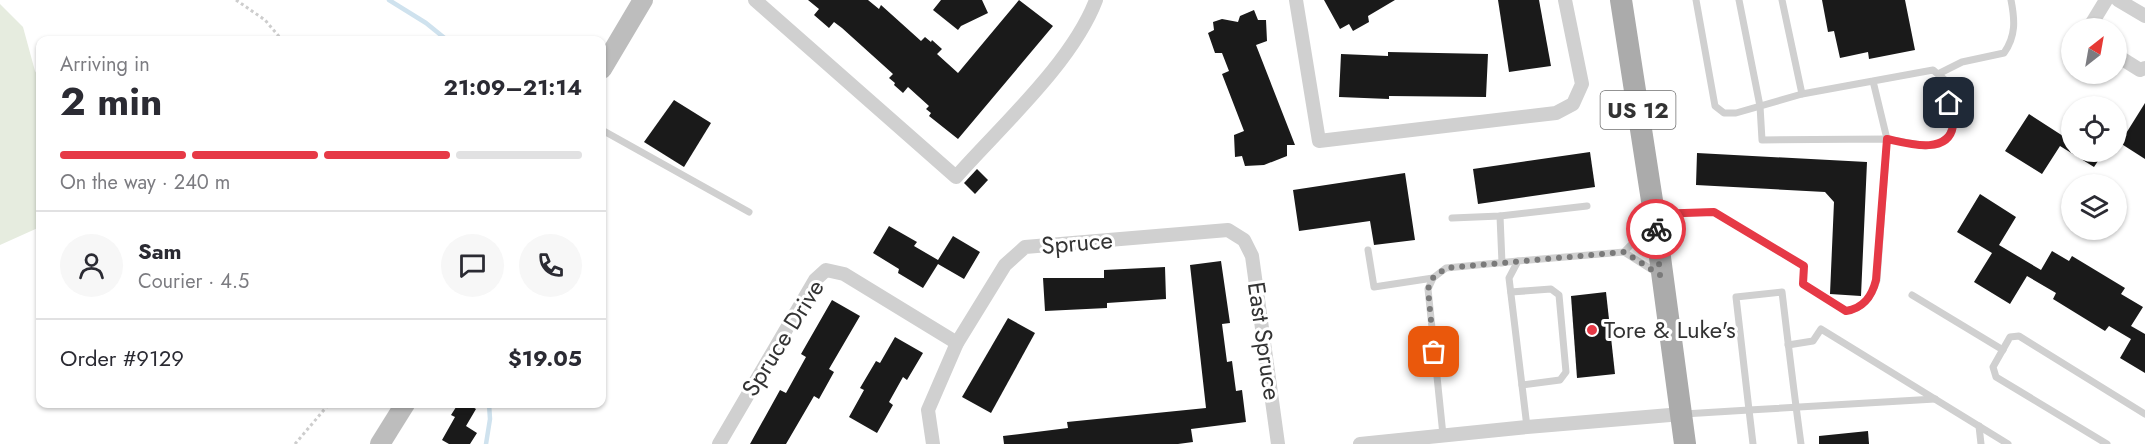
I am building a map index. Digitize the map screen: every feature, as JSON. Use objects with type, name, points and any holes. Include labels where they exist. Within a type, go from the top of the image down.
[{"type":"main road","points":[[606,62],[643,0]]},
{"type":"main road","name":"US 12","points":[[1620,0],[1655,217],[1660,275],[1685,444]]},
{"type":"main road","points":[[380,444],[402,408]]},
{"type":"street","points":[[755,0],[956,177],[1059,63],[1091,13],[1096,0]]},
{"type":"street","points":[[1296,0],[1319,141],[1556,112],[1574,104],[1582,84],[1565,0]]},
{"type":"street","points":[[2095,18],[2106,0]]},
{"type":"street","points":[[2118,0],[2145,16]]},
{"type":"street","points":[[2127,62],[2140,70],[2145,68]]},
{"type":"street","name":"Spruce","points":[[933,444],[928,410],[957,343],[1005,265],[1025,247],[1228,230],[1244,240]]},
{"type":"street","name":"East Spruce","points":[[1244,240],[1252,256],[1278,444]]},
{"type":"street","name":"Spruce Drive","points":[[719,444],[814,280],[826,270],[844,274],[957,343]]},
{"type":"street","points":[[1360,444],[1527,426],[1682,414]]},
{"type":"lane","points":[[1696,0],[1715,105],[1724,113],[1736,113],[1760,106],[1802,94],[1933,70],[1940,73],[1945,80],[1953,125],[1948,136],[1938,144],[1925,146],[1887,139],[1762,140],[1760,106],[1739,0]]},
{"type":"lane","points":[[1782,0],[1802,94]]},
{"type":"lane","points":[[1940,73],[1962,63],[2004,52],[2012,42],[2015,19],[2011,0]]},
{"type":"lane","points":[[1624,252],[1655,217],[1714,212],[1804,266],[1803,284],[1846,311],[1862,306],[1873,292],[1876,280],[1887,139],[1873,81]]},
{"type":"lane","points":[[606,132],[749,212]]},
{"type":"lane","points":[[1452,218],[1500,216],[1587,206]]},
{"type":"lane","points":[[1500,216],[1502,263]]},
{"type":"lane","points":[[1368,250],[1374,287],[1378,295]]},
{"type":"lane","points":[[1443,435],[1428,289],[1433,278],[1446,268],[1624,252],[1660,275]]},
{"type":"lane","points":[[1518,261],[1509,278],[1527,426]]},
{"type":"lane","points":[[1374,287],[1433,278]]},
{"type":"lane","points":[[1511,292],[1551,289],[1559,295],[1566,372],[1560,380],[1522,385]]},
{"type":"lane","points":[[1753,444],[1736,297],[1782,292],[1801,444]]},
{"type":"lane","points":[[1912,295],[2002,350]]},
{"type":"lane","points":[[1788,345],[1813,341],[1821,329],[2008,444]]},
{"type":"lane","points":[[2107,444],[1996,377],[1993,367],[2010,338],[2019,336],[2145,414]]},
{"type":"lane","points":[[1682,414],[1935,399]]},
{"type":"lane","points":[[1979,426],[1981,444]]},
{"type":"path","points":[[236,0],[265,21],[278,36]]},
{"type":"path","points":[[294,444],[326,408]]},
{"type":"shaded area","points":[[0,4],[23,27],[36,73],[36,229],[0,245]]},
{"type":"building","points":[[808,0],[868,0],[879,9],[881,5],[921,41],[925,37],[931,42],[932,40],[942,49],[937,54],[958,73],[1019,0],[1053,26],[958,139],[929,116],[931,113],[926,109],[929,106],[908,87],[903,93],[894,85],[895,83],[889,78],[893,74],[842,28],[834,22],[829,28],[814,15],[819,9]]},
{"type":"building","points":[[941,0],[982,0],[988,13],[961,26],[958,30],[933,10]]},
{"type":"building","points":[[1324,0],[1395,0],[1368,16],[1369,22],[1353,31],[1349,24],[1340,29]]},
{"type":"building","points":[[1498,0],[1539,0],[1551,66],[1509,72]]},
{"type":"building","points":[[1822,0],[1905,0],[1915,50],[1869,59],[1868,52],[1840,58],[1834,31],[1828,32]]},
{"type":"building","points":[[1254,10],[1258,20],[1266,20],[1267,41],[1256,45],[1295,145],[1287,145],[1287,156],[1264,165],[1245,166],[1242,156],[1235,157],[1234,135],[1244,131],[1222,74],[1229,71],[1222,53],[1215,53],[1208,33],[1214,30],[1213,22],[1222,19],[1238,22],[1240,16]]},
{"type":"building","points":[[1388,52],[1488,54],[1486,97],[1389,96],[1389,99],[1339,97],[1341,54],[1388,56]]},
{"type":"building","points":[[674,100],[711,123],[684,167],[644,142]]},
{"type":"building","points":[[2145,103],[2145,159],[2127,147],[2127,132]]},
{"type":"building","points":[[2029,114],[2061,135],[2061,147],[2042,174],[2005,151]]},
{"type":"building","points":[[1590,152],[1595,187],[1478,204],[1473,169]]},
{"type":"building","points":[[1697,153],[1867,162],[1861,296],[1830,294],[1834,202],[1825,192],[1696,185]]},
{"type":"building","points":[[2086,162],[2097,162],[2094,167]]},
{"type":"building","points":[[977,169],[988,180],[975,194],[964,183]]},
{"type":"building","points":[[1405,173],[1415,240],[1374,245],[1370,221],[1299,231],[1293,190]]},
{"type":"building","points":[[1980,194],[2016,217],[1999,245],[2041,270],[2052,251],[2069,261],[2072,256],[2125,288],[2121,294],[2143,307],[2131,326],[2145,334],[2145,373],[2120,358],[2131,339],[2109,326],[2105,331],[2053,299],[2056,293],[2027,276],[2010,304],[1974,282],[1992,253],[1957,232]]},
{"type":"building","points":[[889,226],[917,242],[914,246],[938,260],[953,236],[980,252],[964,279],[938,264],[923,288],[898,273],[899,269],[873,253]]},
{"type":"building","points":[[1221,261],[1230,323],[1222,324],[1227,362],[1232,361],[1236,391],[1242,390],[1246,422],[1191,429],[1193,442],[1178,444],[1004,444],[1003,436],[1068,428],[1067,422],[1206,408],[1190,265]]},
{"type":"building","points":[[1165,267],[1166,299],[1107,303],[1107,308],[1045,311],[1043,278],[1104,278],[1104,270]]},
{"type":"building","name":"Tore & Luke's","points":[[1606,292],[1615,374],[1577,378],[1571,296]]},
{"type":"building","points":[[832,300],[860,316],[829,369],[834,372],[819,399],[814,396],[786,444],[750,444],[780,390],[786,393],[806,357],[801,354]]},
{"type":"building","points":[[1008,318],[1035,333],[991,413],[962,397]]},
{"type":"building","points":[[895,337],[923,353],[907,380],[903,377],[889,402],[893,405],[877,433],[849,417],[864,390],[860,388],[876,361],[880,363]]},
{"type":"building","points":[[455,408],[476,409],[466,426],[477,433],[470,444],[449,444],[442,440],[455,417],[451,415]]},
{"type":"building","points":[[1868,431],[1869,444],[1819,444],[1819,436]]},
{"type":"waterway","points":[[389,0],[442,36]]},
{"type":"waterway","points":[[486,444],[489,408]]},
{"type":"way so far","points":[[1434,352],[1428,289],[1433,278],[1446,268],[1624,252],[1660,275],[1656,229]]},
{"type":"place","name":"Tore & Luke's","points":[[1592,330]]},
{"type":"route","points":[[1656,229],[1654,214],[1714,212],[1804,266],[1803,284],[1846,311],[1855,310],[1862,306],[1873,292],[1876,280],[1887,139],[1925,146],[1938,144],[1948,136],[1953,125],[1949,103]]}]
